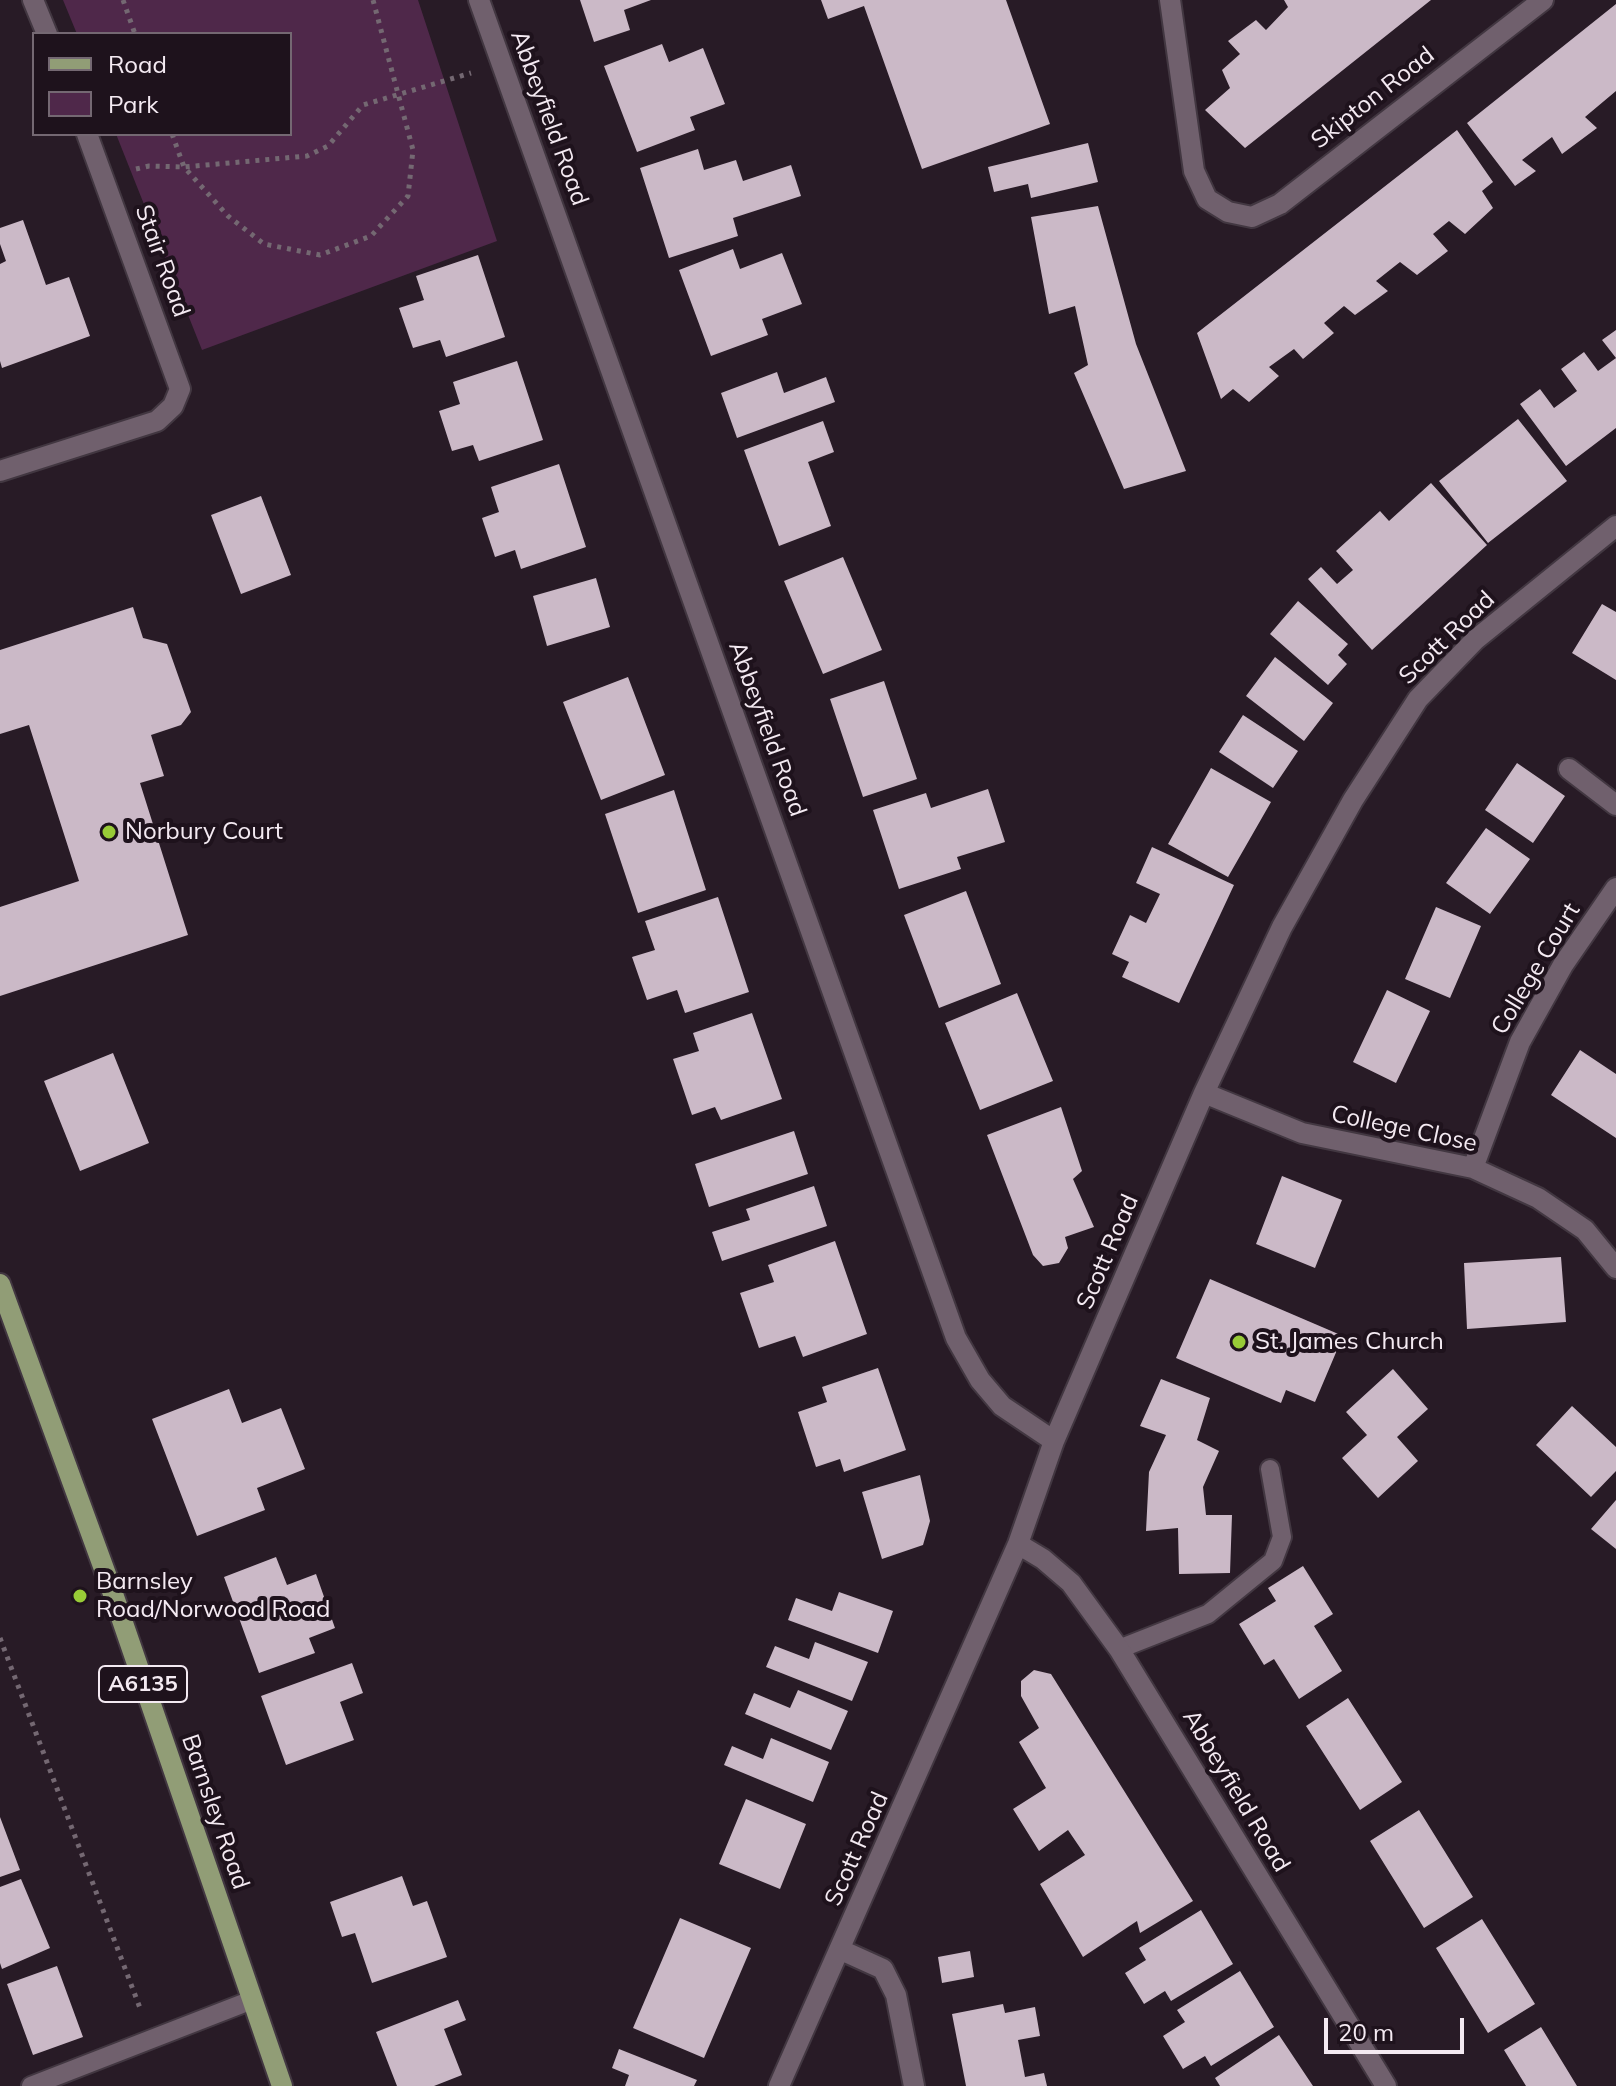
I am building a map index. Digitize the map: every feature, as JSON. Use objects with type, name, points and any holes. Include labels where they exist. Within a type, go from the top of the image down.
[{"type":"main road","name":"Barnsley Road","points":[[0,1284],[111,1588],[282,2086]]},
{"type":"street","points":[[33,0],[46,32]]},
{"type":"street","name":"Abbeyfield Road","points":[[479,0],[956,1338],[980,1380],[1002,1406],[1054,1441]]},
{"type":"street","name":"Skipton Road","points":[[1170,0],[1194,171],[1207,199],[1228,212],[1252,217],[1280,204],[1543,0]]},
{"type":"street","name":"Stair Road","points":[[0,471],[157,421],[173,406],[180,389],[88,136]]},
{"type":"street","name":"Scott Road","points":[[779,2086],[1018,1544],[1054,1441],[1204,1093],[1282,927],[1353,800],[1418,699],[1475,640],[1616,526]]},
{"type":"street","points":[[1569,769],[1616,805]]},
{"type":"street","name":"College Court","points":[[1473,1168],[1520,1042],[1563,965],[1616,888]]},
{"type":"street","name":"College Close","points":[[1204,1093],[1302,1133],[1473,1168],[1538,1198],[1585,1230],[1616,1268]]},
{"type":"street","name":"Abbeyfield Road","points":[[1018,1544],[1043,1559],[1071,1583],[1119,1649],[1386,2086]]},
{"type":"street","points":[[841,1950],[883,1969],[896,1995],[914,2086]]},
{"type":"lane","points":[[1119,1649],[1208,1614],[1273,1561],[1282,1537],[1270,1469]]},
{"type":"lane","points":[[31,2086],[252,2000]]},
{"type":"path","points":[[123,0],[134,32]]},
{"type":"path","points":[[173,136],[184,167],[228,216],[264,244],[320,255],[371,236],[408,196],[413,150],[373,0]]},
{"type":"path","points":[[104,177],[149,166],[184,167],[307,156],[328,146],[363,105],[502,64]]},
{"type":"path","points":[[0,1638],[151,2039]]},
{"type":"green space","points":[[63,0],[418,0],[497,241],[202,350],[117,136],[292,136],[292,32],[76,32]]},
{"type":"building","points":[[580,0],[651,0],[624,10],[630,30],[594,42]]},
{"type":"building","points":[[821,0],[1006,0],[1050,124],[922,169],[864,6],[828,19]]},
{"type":"building","points":[[1284,0],[1431,0],[1245,148],[1205,110],[1230,88],[1222,70],[1240,54],[1228,41],[1256,20],[1266,30],[1288,7]]},
{"type":"building","points":[[1616,4],[1616,91],[1585,117],[1597,128],[1562,154],[1552,137],[1522,160],[1536,171],[1515,186],[1467,123]]},
{"type":"building","points":[[662,44],[669,62],[703,48],[725,104],[690,117],[695,130],[637,152],[604,66]]},
{"type":"building","points":[[1457,130],[1493,182],[1482,191],[1493,208],[1465,234],[1449,221],[1433,234],[1448,251],[1417,275],[1400,262],[1376,281],[1388,291],[1355,315],[1344,306],[1324,323],[1334,333],[1303,359],[1294,349],[1269,367],[1279,376],[1249,402],[1233,389],[1221,399],[1197,333]]},
{"type":"building","points":[[1088,143],[1098,182],[1031,198],[1028,184],[994,192],[988,167]]},
{"type":"building","points":[[698,149],[704,170],[736,160],[743,181],[791,165],[801,196],[733,218],[738,236],[669,258],[640,168]]},
{"type":"building","points":[[1098,206],[1136,344],[1186,471],[1124,489],[1074,373],[1088,365],[1075,306],[1049,314],[1031,217]]},
{"type":"building","points":[[23,220],[46,285],[69,277],[90,336],[2,368],[0,264],[6,261],[0,244],[0,228]]},
{"type":"building","points":[[733,249],[740,269],[782,253],[802,304],[762,319],[768,335],[711,356],[679,270]]},
{"type":"building","points":[[478,255],[505,337],[446,357],[440,340],[413,348],[399,308],[424,300],[416,276]]},
{"type":"building","points":[[1616,330],[1616,358],[1602,340]]},
{"type":"building","points":[[1584,352],[1598,371],[1616,358],[1616,428],[1566,466],[1520,404],[1540,389],[1554,408],[1577,391],[1561,369]]},
{"type":"building","points":[[517,361],[543,440],[479,461],[473,445],[452,451],[439,411],[460,404],[453,382]]},
{"type":"building","points":[[777,372],[784,393],[826,377],[835,402],[737,438],[721,393]]},
{"type":"building","points":[[1518,419],[1567,481],[1488,543],[1439,481]]},
{"type":"building","points":[[823,421],[834,452],[808,462],[831,526],[779,546],[744,450]]},
{"type":"building","points":[[559,464],[586,547],[521,569],[515,550],[495,557],[482,518],[499,512],[491,487]]},
{"type":"building","points":[[1431,483],[1487,545],[1372,650],[1308,579],[1321,567],[1337,584],[1353,570],[1336,551],[1380,511],[1389,521]]},
{"type":"building","points":[[261,496],[291,575],[241,594],[211,515]]},
{"type":"building","points":[[843,557],[882,650],[823,674],[784,581]]},
{"type":"building","points":[[596,578],[610,627],[547,646],[533,596]]},
{"type":"building","points":[[1298,601],[1348,644],[1338,655],[1347,664],[1328,685],[1270,634]]},
{"type":"building","points":[[1602,604],[1616,612],[1616,680],[1572,653]]},
{"type":"building","name":"Norbury Court","points":[[133,607],[143,638],[167,644],[191,712],[181,725],[151,735],[164,776],[140,783],[188,935],[0,996],[0,907],[79,881],[29,725],[0,734],[0,650]]},
{"type":"building","points":[[1275,657],[1333,703],[1304,741],[1246,696]]},
{"type":"building","points":[[628,677],[665,775],[601,800],[563,702]]},
{"type":"building","points":[[884,681],[917,779],[863,797],[830,699]]},
{"type":"building","points":[[1243,715],[1298,751],[1273,788],[1219,752]]},
{"type":"building","points":[[1517,763],[1565,796],[1533,843],[1485,810]]},
{"type":"building","points":[[1211,768],[1271,802],[1228,877],[1168,844]]},
{"type":"building","points":[[988,789],[1005,842],[957,857],[961,869],[899,889],[873,810],[926,793],[931,808]]},
{"type":"building","points":[[674,790],[706,890],[638,913],[605,814]]},
{"type":"building","points":[[1486,828],[1530,859],[1490,914],[1446,883]]},
{"type":"building","points":[[1152,847],[1234,885],[1179,1003],[1122,977],[1129,962],[1112,954],[1130,915],[1146,923],[1160,894],[1136,883]]},
{"type":"building","points":[[966,891],[1001,984],[939,1008],[904,915]]},
{"type":"building","points":[[718,897],[749,992],[685,1013],[677,990],[647,1000],[632,957],[655,950],[645,921]]},
{"type":"building","points":[[1436,907],[1481,926],[1450,998],[1405,979]]},
{"type":"building","points":[[1387,990],[1430,1011],[1396,1083],[1353,1062]]},
{"type":"building","points":[[1017,993],[1053,1081],[980,1110],[945,1023]]},
{"type":"building","points":[[752,1013],[782,1099],[721,1120],[715,1107],[692,1115],[673,1059],[699,1051],[693,1033]]},
{"type":"building","points":[[1580,1050],[1616,1074],[1616,1138],[1551,1095]]},
{"type":"building","points":[[113,1053],[149,1143],[80,1171],[44,1081]]},
{"type":"building","points":[[1061,1107],[1082,1171],[1073,1179],[1094,1227],[1065,1237],[1068,1248],[1059,1263],[1043,1266],[1033,1255],[987,1135]]},
{"type":"building","points":[[794,1131],[808,1174],[709,1207],[695,1164]]},
{"type":"building","points":[[1282,1176],[1342,1200],[1315,1268],[1256,1244]]},
{"type":"building","points":[[814,1186],[827,1226],[722,1261],[712,1232],[750,1220],[746,1209]]},
{"type":"building","points":[[835,1241],[867,1334],[803,1357],[795,1336],[759,1348],[740,1293],[774,1282],[768,1265]]},
{"type":"building","points":[[1561,1257],[1566,1322],[1467,1329],[1464,1263]]},
{"type":"building","points":[[1210,1279],[1343,1336],[1315,1402],[1286,1390],[1281,1403],[1176,1358]]},
{"type":"building","points":[[878,1368],[906,1450],[844,1472],[840,1459],[816,1467],[798,1412],[827,1402],[822,1387]]},
{"type":"building","points":[[1393,1369],[1428,1409],[1397,1437],[1418,1461],[1378,1498],[1342,1458],[1367,1435],[1346,1412]]},
{"type":"building","points":[[1161,1379],[1210,1398],[1197,1440],[1219,1451],[1203,1487],[1206,1515],[1232,1515],[1230,1573],[1179,1574],[1178,1528],[1146,1531],[1149,1472],[1166,1435],[1140,1426]]},
{"type":"building","points":[[229,1389],[242,1423],[281,1408],[305,1469],[257,1488],[265,1510],[197,1536],[152,1419]]},
{"type":"building","points":[[1572,1406],[1616,1447],[1616,1471],[1591,1497],[1536,1445]]},
{"type":"building","points":[[920,1475],[930,1521],[923,1545],[882,1559],[862,1492]]},
{"type":"building","points":[[1616,1500],[1616,1549],[1591,1529]]},
{"type":"building","points":[[276,1557],[287,1585],[316,1574],[335,1628],[309,1638],[315,1653],[259,1673],[224,1577]]},
{"type":"building","points":[[1303,1566],[1333,1614],[1314,1626],[1342,1671],[1299,1699],[1274,1659],[1264,1665],[1239,1624],[1276,1601],[1268,1588]]},
{"type":"building","points":[[839,1592],[893,1611],[878,1653],[788,1620],[796,1598],[832,1611]]},
{"type":"building","points":[[815,1642],[868,1662],[852,1701],[766,1667],[775,1646],[809,1659]]},
{"type":"building","points":[[352,1663],[363,1693],[340,1702],[354,1740],[286,1765],[261,1696]]},
{"type":"building","points":[[1034,1670],[1051,1674],[1193,1901],[1140,1933],[1137,1921],[1083,1957],[1040,1884],[1085,1855],[1068,1830],[1039,1851],[1013,1809],[1046,1788],[1019,1742],[1039,1728],[1021,1696],[1021,1681]]},
{"type":"building","points":[[798,1690],[848,1711],[831,1750],[745,1714],[754,1693],[790,1708]]},
{"type":"building","points":[[1348,1698],[1402,1782],[1360,1810],[1306,1726]]},
{"type":"building","points":[[771,1738],[829,1762],[813,1802],[724,1765],[732,1746],[763,1759]]},
{"type":"building","points":[[746,1799],[806,1824],[780,1889],[719,1864]]},
{"type":"building","points":[[1419,1810],[1473,1897],[1424,1928],[1370,1841]]},
{"type":"building","points":[[0,1817],[20,1870],[0,1877]]},
{"type":"building","points":[[402,1876],[413,1906],[427,1901],[447,1957],[372,1983],[355,1933],[342,1937],[330,1902]]},
{"type":"building","points":[[21,1879],[50,1948],[2,1969],[0,1887]]},
{"type":"building","points":[[1201,1910],[1233,1964],[1171,2001],[1165,1991],[1144,2004],[1125,1973],[1146,1960],[1139,1948]]},
{"type":"building","points":[[680,1918],[751,1948],[704,2058],[633,2028]]},
{"type":"building","points":[[1482,1919],[1535,2004],[1488,2033],[1436,1948]]},
{"type":"building","points":[[970,1951],[974,1977],[942,1983],[938,1957]]},
{"type":"building","points":[[57,1966],[83,2037],[33,2055],[7,1984]]},
{"type":"building","points":[[1240,1971],[1274,2027],[1211,2066],[1205,2056],[1183,2069],[1163,2036],[1185,2022],[1177,2010]]},
{"type":"building","points":[[458,2000],[466,2020],[444,2029],[462,2075],[434,2086],[397,2086],[376,2032]]},
{"type":"building","points":[[1003,2004],[1005,2013],[1035,2007],[1040,2036],[1018,2040],[1025,2077],[1044,2073],[1047,2086],[966,2086],[952,2014]]},
{"type":"building","points":[[1541,2027],[1577,2086],[1526,2086],[1504,2050]]},
{"type":"building","points":[[1279,2035],[1313,2086],[1220,2086],[1215,2078]]},
{"type":"building","points":[[619,2049],[697,2080],[694,2086],[625,2086],[629,2075],[612,2068]]},
{"type":"place","name":"Norbury Court","points":[[109,832]]},
{"type":"place","name":"St. James Church","points":[[1239,1342]]},
{"type":"place","name":"Barnsley Road/Norwood Road","points":[[80,1596]]}]
